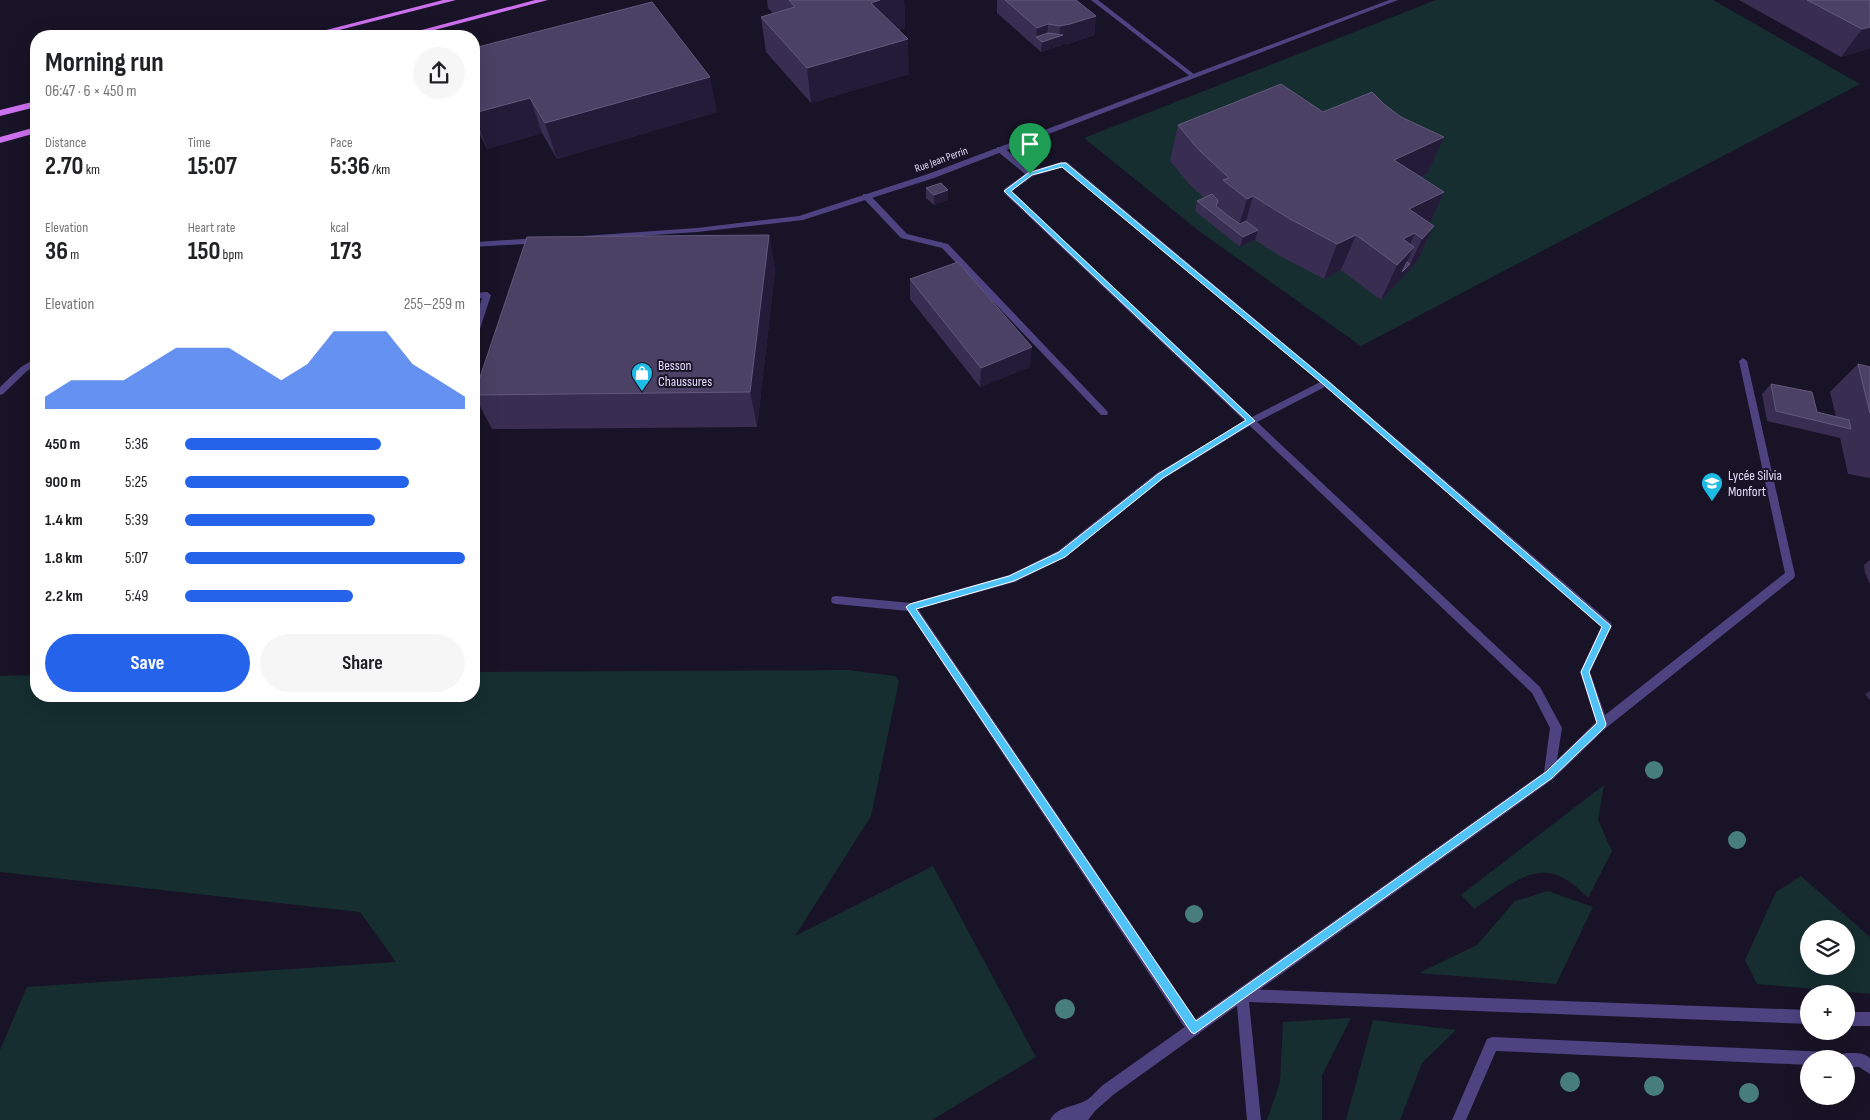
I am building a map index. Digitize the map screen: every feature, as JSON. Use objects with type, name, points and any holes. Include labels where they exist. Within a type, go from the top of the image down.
[{"type":"main road","points":[[331,30],[452,0]]},
{"type":"main road","points":[[426,30],[544,0]]},
{"type":"main road","points":[[0,113],[30,106]]},
{"type":"main road","points":[[0,140],[30,132]]},
{"type":"street","points":[[1094,0],[1193,76]]},
{"type":"street","name":"Rue Jean Perrin","points":[[571,239],[697,230],[800,218],[931,176],[1394,0]]},
{"type":"street","points":[[1000,149],[1030,174]]},
{"type":"street","points":[[1549,775],[1556,728],[1536,690],[1007,191],[1030,174],[1064,164],[1326,383],[1607,626],[1585,672],[1602,724]]},
{"type":"street","points":[[866,196],[904,236],[945,246],[1104,413]]},
{"type":"street","points":[[480,246],[542,241]]},
{"type":"street","points":[[480,296],[486,296],[480,316]]},
{"type":"street","points":[[1079,1120],[1090,1106],[1108,1090],[1549,775],[1602,724],[1790,575],[1744,361]]},
{"type":"street","points":[[0,392],[30,365]]},
{"type":"street","points":[[836,600],[910,607],[1011,578],[1062,554],[1160,476],[1251,421],[1326,383]]},
{"type":"street","points":[[910,607],[1194,1028]]},
{"type":"street","points":[[1242,995],[1800,1017]]},
{"type":"street","points":[[1242,995],[1254,1120]]},
{"type":"street","points":[[1855,1018],[1870,1019]]},
{"type":"street","points":[[1459,1120],[1492,1044],[1800,1058]]},
{"type":"street","points":[[1855,1060],[1862,1060],[1870,1067]]},
{"type":"street","points":[[1057,1120],[1062,1116],[1090,1106]]},
{"type":"green space","points":[[1436,0],[1713,0],[1860,84],[1361,346],[1199,231],[1084,138]]},
{"type":"green space","points":[[848,670],[895,676],[899,681],[871,816],[795,936],[933,866],[1036,1057],[932,1120],[0,1120],[0,1050],[27,987],[396,962],[360,912],[0,872],[0,676],[30,675],[30,702],[480,702],[480,672]]},
{"type":"green space","points":[[1604,785],[1598,820],[1612,851],[1588,898],[1558,875],[1544,873],[1518,880],[1474,909],[1461,895]]},
{"type":"green space","points":[[1801,876],[1851,920],[1800,920],[1800,975],[1855,975],[1855,924],[1870,937],[1870,994],[1855,993],[1855,985],[1800,985],[1800,988],[1757,984],[1745,960],[1776,892]]},
{"type":"green space","points":[[1548,891],[1593,907],[1556,984],[1419,973],[1477,945],[1515,901]]},
{"type":"green space","points":[[1351,1018],[1322,1075],[1322,1120],[1267,1120],[1280,1082],[1283,1022]]},
{"type":"green space","points":[[1373,1020],[1456,1030],[1422,1063],[1400,1120],[1346,1120]]},
{"type":"building","points":[[789,0],[880,0],[871,3],[908,39],[807,68],[761,17],[795,7]]},
{"type":"building","points":[[1005,0],[1076,0],[1096,16],[1070,24],[1060,26],[1048,24],[1037,28]]},
{"type":"building","points":[[1807,0],[1870,0],[1870,27],[1862,29]]},
{"type":"building","points":[[652,2],[710,77],[545,123],[530,98],[480,111],[480,46]]},
{"type":"building","points":[[1048,33],[1063,35],[1042,42],[1036,37]]},
{"type":"building","points":[[1281,84],[1323,112],[1372,92],[1401,117],[1444,137],[1394,160],[1444,192],[1409,209],[1434,226],[1422,239],[1415,233],[1403,239],[1414,247],[1397,265],[1356,235],[1337,244],[1290,219],[1253,196],[1247,199],[1223,180],[1229,178],[1198,149],[1178,125]]},
{"type":"building","points":[[941,183],[948,190],[934,195],[926,188]]},
{"type":"building","points":[[1212,194],[1218,200],[1216,206],[1227,215],[1240,224],[1246,221],[1258,230],[1243,237],[1197,201]]},
{"type":"building","points":[[769,235],[750,392],[480,395],[480,377],[527,237]]},
{"type":"building","points":[[958,262],[1032,347],[981,368],[910,279]]},
{"type":"building","points":[[1407,262],[1410,264],[1402,272]]},
{"type":"building","points":[[1858,364],[1870,367],[1870,413]]},
{"type":"building","points":[[1771,384],[1812,392],[1817,412],[1849,420],[1851,429],[1776,411]]},
{"type":"place","name":"Besson Chaussures","points":[[642,392]]},
{"type":"place","name":"Lycée Silvia Monfort","points":[[1712,502]]},
{"type":"route","points":[[1064,164],[1326,383],[1607,626],[1585,672],[1602,724],[1549,775],[1194,1028],[910,607],[1011,578],[1062,554],[1160,476],[1251,421],[1007,191],[1030,174],[1064,164]]}]
